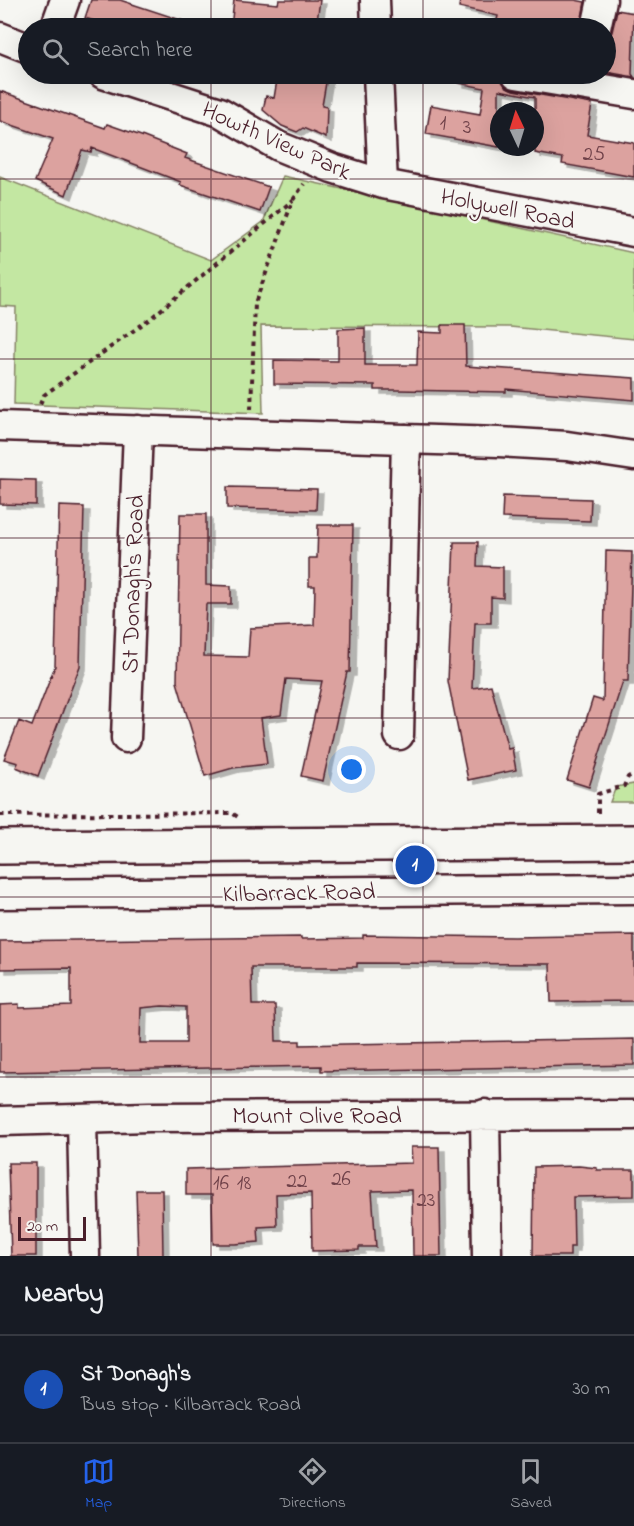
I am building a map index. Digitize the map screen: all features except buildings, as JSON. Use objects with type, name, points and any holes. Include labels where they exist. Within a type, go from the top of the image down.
[{"type":"main road","name":"Kilbarrack Road","points":[[0,847],[634,842]]},
{"type":"street","points":[[59,18],[65,0]]},
{"type":"street","points":[[375,0],[376,18]]},
{"type":"street","points":[[598,18],[602,0]]},
{"type":"street","points":[[0,37],[18,44]]},
{"type":"street","name":"Howth View Park","points":[[134,84],[220,112],[278,146],[383,184]]},
{"type":"street","points":[[378,84],[383,184]]},
{"type":"street","points":[[601,84],[634,94]]},
{"type":"street","name":"Holywell Road","points":[[383,184],[634,232]]},
{"type":"street","points":[[0,426],[567,446],[634,456]]},
{"type":"street","name":"St Donagh's Road","points":[[126,738],[138,430]]},
{"type":"street","points":[[399,735],[406,439]]},
{"type":"street","name":"Kilbarrack Road","points":[[0,894],[634,889]]},
{"type":"street","points":[[485,1114],[487,1256]]},
{"type":"street","name":"Mount Olive Road","points":[[0,1121],[150,1117],[634,1114]]},
{"type":"street","points":[[82,1120],[85,1256]]},
{"type":"path","points":[[249,434],[255,303],[293,200],[318,162]]},
{"type":"path","points":[[29,427],[45,395],[151,318],[293,200]]},
{"type":"path","points":[[598,813],[598,794],[624,786],[628,777],[634,774]]},
{"type":"green space","points":[[283,176],[634,253],[634,339],[510,327],[261,326],[263,413],[14,404],[16,307],[0,306],[0,177],[211,260],[263,222]]},
{"type":"green space","points":[[634,784],[634,802],[610,802],[616,787]]},
{"type":"place","name":"St Donagh's","points":[[415,865]]}]
